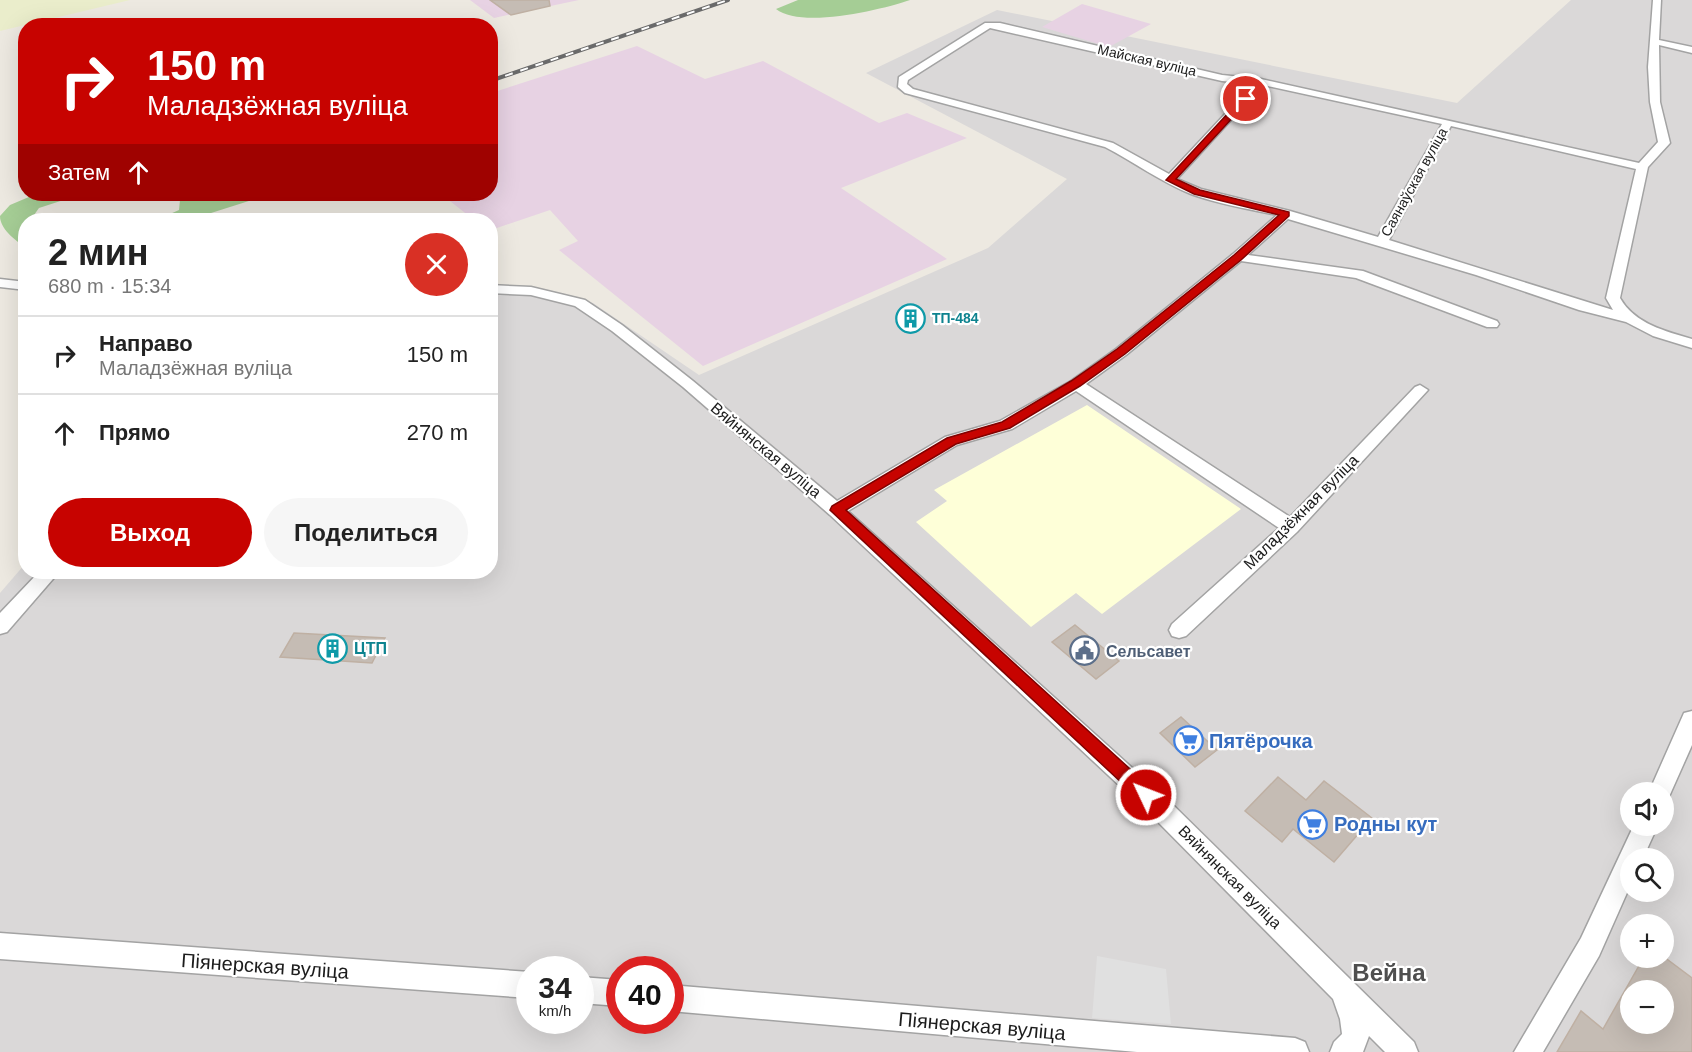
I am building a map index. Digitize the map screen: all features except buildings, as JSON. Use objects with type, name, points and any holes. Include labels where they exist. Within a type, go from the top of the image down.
[{"type":"street","points":[[1630,319],[1616,306],[1612,298],[1642,167],[1664,142],[1655,102],[1653,41],[1657,0]]},
{"type":"street","name":"Майская вуліца","points":[[1170,180],[1109,145],[909,91],[902,85],[903,79],[988,25],[1000,26],[1222,78],[1261,82],[1642,167]]},
{"type":"street","points":[[1653,41],[1692,50]]},
{"type":"street","points":[[1261,82],[1170,180],[1197,192],[1286,214],[1584,307],[1630,319],[1692,344]]},
{"type":"street","name":"Саянаўская вуліца","points":[[1381,243],[1448,122]]},
{"type":"street","points":[[836,510],[951,441],[1006,425],[1076,384],[1121,352],[1238,257],[1286,214]]},
{"type":"street","points":[[1238,257],[1358,274],[1492,324]]},
{"type":"street","points":[[0,283],[18,285]]},
{"type":"street","name":"Вяйнянская вуліца","points":[[498,289],[531,291],[570,300],[594,311],[688,384],[836,510],[1162,810],[1404,1052]]},
{"type":"street","points":[[1076,384],[1291,527]]},
{"type":"street","name":"Маладзёжная вуліца","points":[[1179,630],[1291,527],[1420,390]]},
{"type":"street","points":[[0,626],[44,579]]},
{"type":"street","points":[[1664,782],[1692,720]]},
{"type":"street","points":[[1528,1052],[1590,947],[1620,883]]},
{"type":"street","name":"Піянерская вуліца","points":[[0,946],[516,985]]},
{"type":"street","points":[[1342,990],[1355,1028],[1354,1043],[1344,1052]]},
{"type":"street","name":"Піянерская вуліца","points":[[684,999],[1294,1052]]},
{"type":"shaded area","points":[[0,0],[130,0],[55,18],[18,18],[18,27],[0,31]]},
{"type":"shaded area","points":[[470,0],[579,0],[494,18]]},
{"type":"shaded area","points":[[1571,0],[1692,0],[1692,1052],[0,1052],[0,593],[18,572],[18,579],[498,579],[498,286],[525,286],[593,303],[699,375],[988,248],[1067,179],[866,73],[997,10],[1457,103]]},
{"type":"shaded area","points":[[1082,4],[1151,24],[1109,47],[1042,27]]},
{"type":"shaded area","points":[[637,46],[705,79],[763,61],[879,123],[907,113],[967,138],[841,188],[947,259],[703,366],[559,250],[578,241],[550,210],[498,228],[498,213],[465,213],[450,201],[498,201],[498,91]]},
{"type":"shaded area","points":[[1087,405],[1241,509],[1102,614],[1076,593],[1031,627],[916,522],[947,501],[934,490]]},
{"type":"shaded area","points":[[1097,956],[1166,969],[1171,1024],[1092,1018]]},
{"type":"green space","points":[[798,0],[910,0],[861,13],[822,18],[788,15],[776,9]]},
{"type":"green space","points":[[19,201],[60,201],[39,208],[35,213],[18,213],[18,242],[5,230],[1,221],[0,216],[10,205]]},
{"type":"green space","points":[[180,201],[249,201],[211,213],[172,213],[179,210]]},
{"type":"railway","points":[[498,78],[728,0]]},
{"type":"place","name":"ТП-484","points":[[911,318]]},
{"type":"place","name":"ЦТП","points":[[333,648]]},
{"type":"place","name":"Сельсавет","points":[[1085,651]]},
{"type":"place","name":"Пятёрочка","points":[[1188,741]]},
{"type":"place","name":"Родны кут","points":[[1313,824]]},
{"type":"district","name":"Вейна","points":[[1389,972]]},
{"type":"route","points":[[1146,795],[836,510],[951,441],[1006,425],[1076,384],[1121,352],[1238,257],[1286,214],[1197,192],[1170,180],[1246,99]]}]
